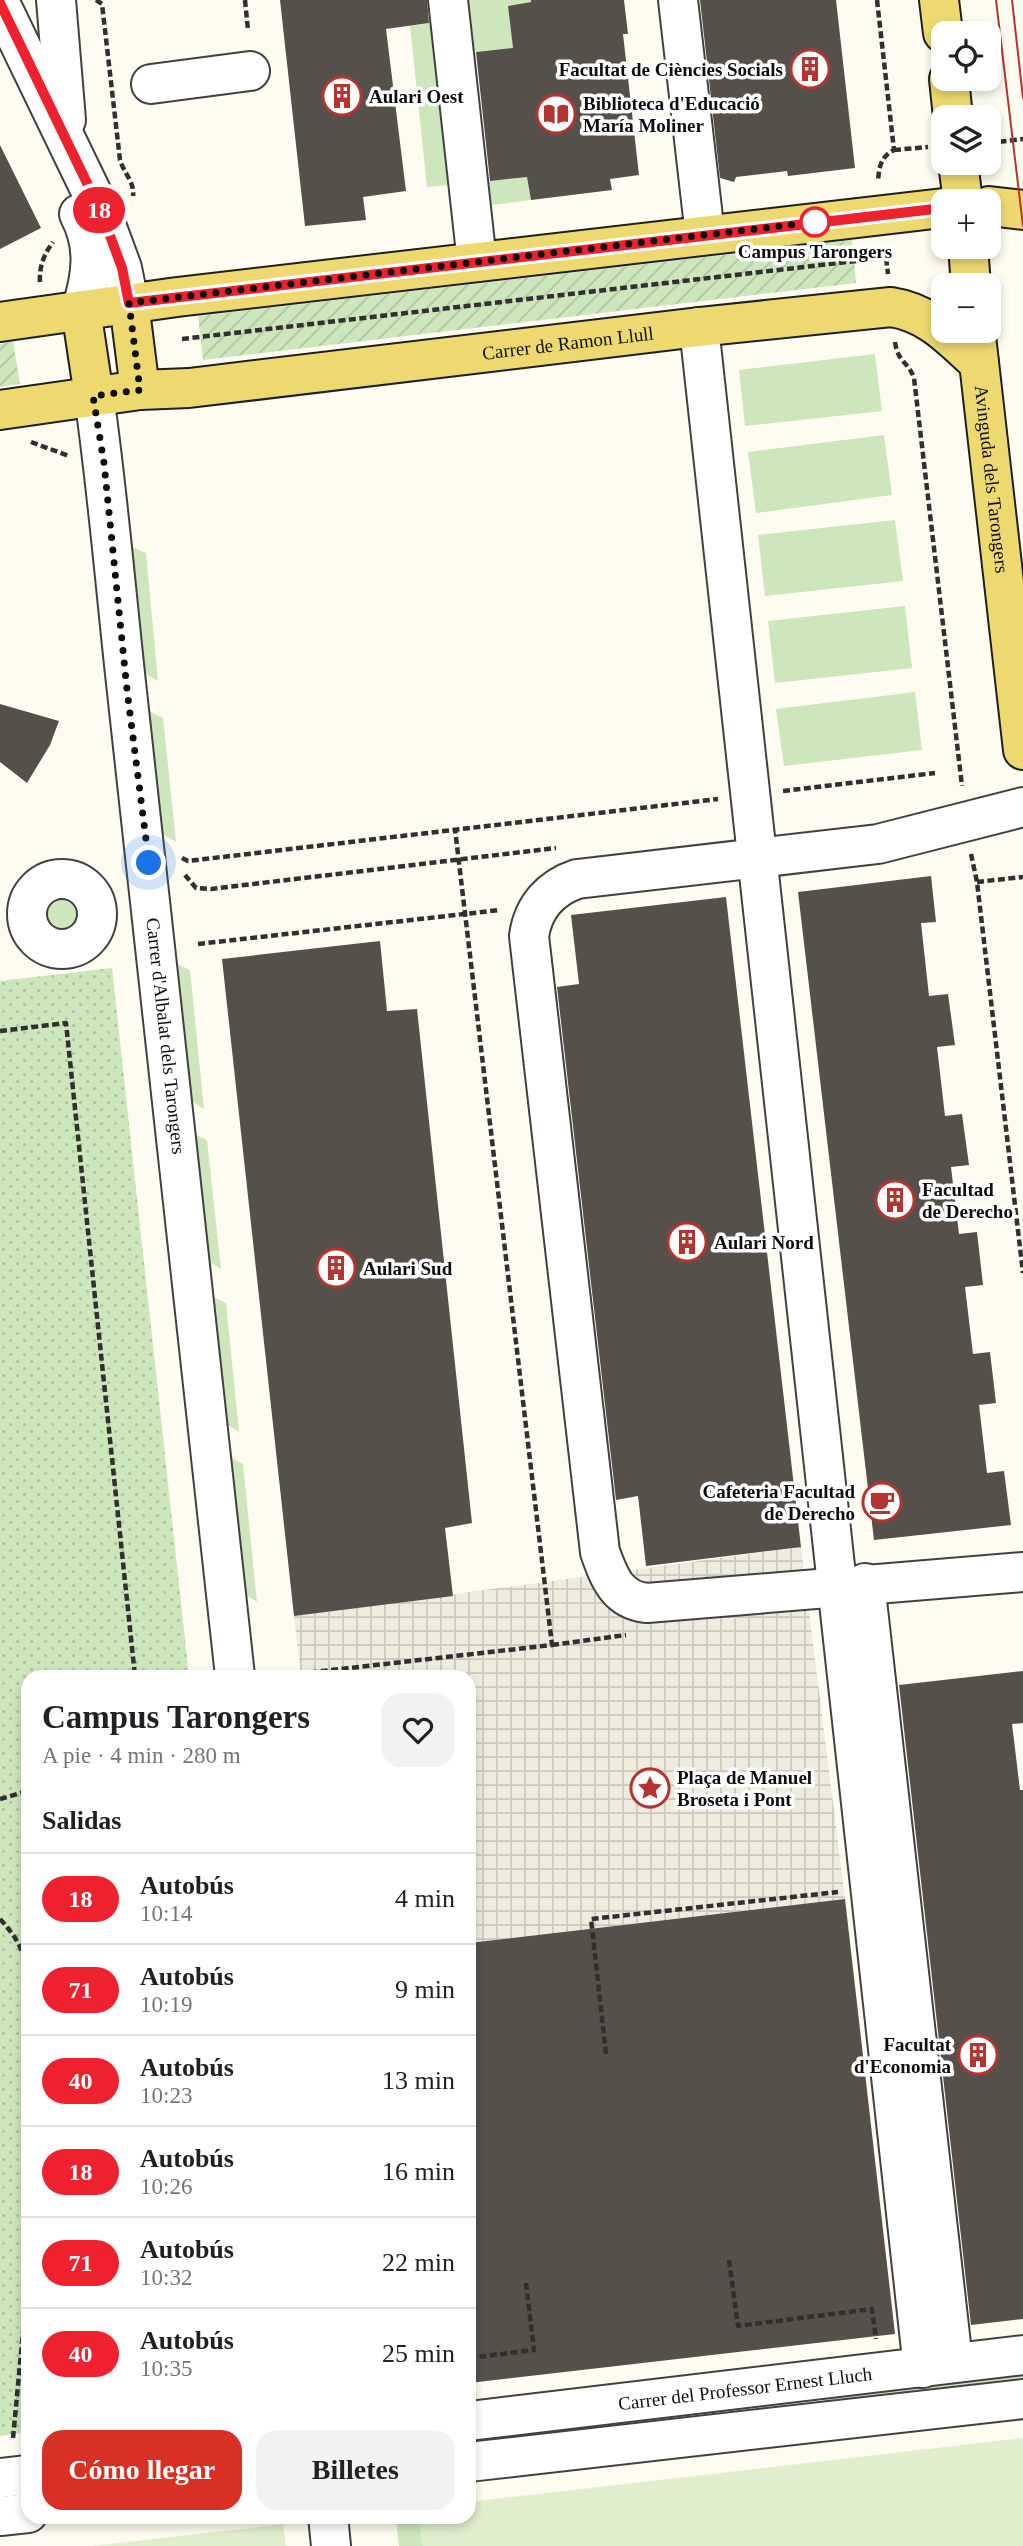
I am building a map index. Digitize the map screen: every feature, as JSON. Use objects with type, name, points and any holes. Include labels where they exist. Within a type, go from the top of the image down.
[{"type":"main road","points":[[939,0],[942,21]]},
{"type":"main road","points":[[1001,207],[1023,210]]},
{"type":"main road","points":[[0,322],[129,303],[931,209]]},
{"type":"main road","points":[[129,303],[140,390]]},
{"type":"main road","name":"Carrer de Ramon Llull","points":[[0,410],[140,390],[189,388],[699,327],[891,307],[911,310],[977,347]]},
{"type":"main road","points":[[81,310],[93,396]]},
{"type":"main road","name":"Avinguda dels Tarongers","points":[[977,347],[1023,750]]},
{"type":"street","points":[[56,0],[68,145]]},
{"type":"street","points":[[448,0],[477,261]]},
{"type":"street","points":[[678,0],[705,235]]},
{"type":"street","points":[[0,3],[115,247],[129,303]]},
{"type":"street","points":[[0,51],[90,239],[92,263],[89,286],[81,310]]},
{"type":"street","points":[[151,84],[250,71]]},
{"type":"street","points":[[699,327],[750,795],[851,1585],[938,2365]]},
{"type":"street","name":"Carrer d'Albalat dels Tarongers","points":[[93,396],[104,463],[127,690],[149,863],[234,1670]]},
{"type":"street","points":[[1023,807],[878,844],[577,879],[554,889],[540,905],[531,923],[529,936],[600,1552],[606,1570],[622,1595],[634,1602],[647,1603],[1023,1572]]},
{"type":"street","points":[[0,914],[41,885],[64,878],[86,888],[97,910],[92,931],[76,946],[65,949],[0,927]]},
{"type":"street","points":[[41,885],[28,904],[27,916],[29,927],[44,944]]},
{"type":"street","points":[[851,1585],[870,1888],[938,2365]]},
{"type":"street","name":"Carrer del Professor Ernest Lluch","points":[[476,2420],[1023,2355]]},
{"type":"street","points":[[476,2461],[1023,2399]]},
{"type":"street","points":[[0,2478],[21,2475]]},
{"type":"street","points":[[0,2516],[21,2514]]},
{"type":"street","points":[[329,2524],[331,2546]]},
{"type":"path","points":[[96,0],[102,4],[120,160],[134,191],[133,197],[124,204]]},
{"type":"path","points":[[245,0],[248,30]]},
{"type":"path","points":[[877,0],[894,150]]},
{"type":"path","points":[[1001,142],[1023,139]]},
{"type":"path","points":[[931,154],[894,150],[886,154],[879,167],[878,187],[898,357],[912,371],[914,377],[966,820],[971,859],[978,882],[1023,1273]]},
{"type":"path","points":[[41,293],[39,274],[44,257],[60,235]]},
{"type":"path","points":[[182,339],[873,259]]},
{"type":"path","points":[[24,440],[63,456],[71,456]]},
{"type":"path","points":[[188,861],[935,773]]},
{"type":"path","points":[[332,1670],[552,1645],[455,829]]},
{"type":"path","points":[[149,863],[162,862],[174,866],[196,888],[211,889],[566,847]]},
{"type":"path","points":[[978,882],[1023,877]]},
{"type":"path","points":[[0,1031],[66,1023],[134,1670]]},
{"type":"path","points":[[0,1799],[21,1793]]},
{"type":"path","points":[[606,2054],[591,1919],[870,1888]]},
{"type":"path","points":[[0,1919],[14,1934],[21,1948]]},
{"type":"path","points":[[729,2260],[737,2326],[872,2309],[877,2344]]},
{"type":"path","points":[[476,2357],[534,2350],[526,2283]]},
{"type":"path","points":[[13,2438],[21,2354]]},
{"type":"green space","points":[[468,0],[531,0],[508,6],[513,48],[474,52]]},
{"type":"green space","points":[[433,23],[451,185],[427,187],[410,26]]},
{"type":"green space","points":[[527,177],[531,200],[492,205],[489,181]]},
{"type":"green space","points":[[852,240],[856,283],[203,360],[198,316]]},
{"type":"green space","points":[[13,341],[20,384],[0,387],[0,344]]},
{"type":"green space","points":[[875,354],[882,411],[745,426],[739,370]]},
{"type":"green space","points":[[884,435],[892,495],[756,513],[748,452]]},
{"type":"green space","points":[[895,520],[903,581],[765,596],[758,535]]},
{"type":"green space","points":[[123,543],[146,553],[158,681],[136,668]]},
{"type":"green space","points":[[905,606],[912,668],[775,683],[768,621]]},
{"type":"green space","points":[[915,692],[922,750],[784,766],[776,709]]},
{"type":"green space","points":[[141,707],[163,718],[176,842],[154,829]]},
{"type":"green space","points":[[62,889],[79,897],[87,914],[79,931],[62,939],[45,931],[37,914],[45,897]]},
{"type":"green space","points":[[167,959],[190,970],[204,1109],[183,1096]]},
{"type":"green space","points":[[112,968],[188,1670],[21,1670],[21,2433],[0,2436],[0,981]]},
{"type":"green space","points":[[185,1130],[207,1140],[221,1269],[200,1256]]},
{"type":"green space","points":[[203,1292],[226,1303],[239,1432],[218,1419]]},
{"type":"green space","points":[[220,1452],[243,1464],[257,1602],[235,1588]]},
{"type":"green space","points":[[1023,2365],[1023,2390],[824,2414],[822,2388]]},
{"type":"green space","points":[[1023,2438],[1023,2546],[423,2546],[420,2524],[476,2524],[476,2501]]},
{"type":"green space","points":[[283,2524],[286,2546],[93,2546]]},
{"type":"green space","points":[[397,2524],[420,2524],[423,2546],[399,2546]]},
{"type":"shaded area","name":"Plaça de Manuel Broseta i Pont","points":[[801,1547],[845,1899],[476,1942],[476,1670],[300,1670],[294,1616]]},
{"type":"building","name":"Aulari Oest","points":[[280,0],[427,0],[429,23],[386,29],[406,191],[363,197],[366,220],[305,226]]},
{"type":"building","name":"Biblioteca d'Educació María Moliner","points":[[531,0],[624,0],[628,34],[623,34],[639,175],[610,179],[612,190],[531,200],[527,177],[490,181],[476,52],[513,48],[508,6]]},
{"type":"building","name":"Facultat de Ciències Socials","points":[[700,0],[836,0],[855,168],[788,176],[787,171],[736,177],[734,182],[720,178]]},
{"type":"building","points":[[0,145],[41,228],[0,249]]},
{"type":"building","points":[[0,704],[59,721],[50,745],[27,783],[0,762]]},
{"type":"building","name":"Facultad de Derecho","points":[[931,876],[936,922],[921,923],[929,996],[948,994],[955,1045],[937,1047],[945,1116],[962,1114],[969,1165],[951,1167],[959,1234],[977,1232],[983,1285],[965,1287],[973,1354],[990,1352],[996,1403],[979,1405],[987,1473],[1004,1471],[1011,1525],[874,1540],[798,892]]},
{"type":"building","name":"Aulari Nord","points":[[726,897],[801,1547],[646,1566],[638,1496],[616,1500],[557,987],[579,984],[571,915]]},
{"type":"building","name":"Aulari Sud","points":[[380,941],[387,1011],[417,1009],[472,1523],[445,1528],[453,1596],[294,1616],[222,959]]},
{"type":"building","name":"Facultat d'Economia","points":[[1023,1671],[1023,1723],[1012,1724],[1020,1790],[1023,1790],[1023,2319],[971,2325],[899,1685]]},
{"type":"building","points":[[845,1899],[895,2334],[476,2382],[476,1942]]},
{"type":"tram line","points":[[996,0],[1023,226]]},
{"type":"tram line","points":[[1012,0],[1023,98]]},
{"type":"bus line","name":"18","points":[[0,3],[102,214],[122,268],[129,303],[931,209]]},
{"type":"place","name":"Facultat de Ciències Socials","points":[[810,69]]},
{"type":"place","name":"Aulari Oest","points":[[342,96]]},
{"type":"place","name":"Biblioteca d'Educació María Moliner","points":[[556,114]]},
{"type":"place","name":"Campus Tarongers","points":[[815,222]]},
{"type":"place","name":"Facultad de Derecho","points":[[895,1200]]},
{"type":"place","name":"Aulari Nord","points":[[687,1242]]},
{"type":"place","name":"Aulari Sud","points":[[336,1268]]},
{"type":"place","name":"Cafeteria Facultad de Derecho","points":[[882,1502]]},
{"type":"place","name":"Plaça de Manuel Broseta i Pont","points":[[650,1788]]},
{"type":"place","name":"Facultat d'Economia","points":[[978,2055]]},
{"type":"route","points":[[149,863],[127,690],[104,463],[93,396],[140,390],[129,303],[815,222]]}]
